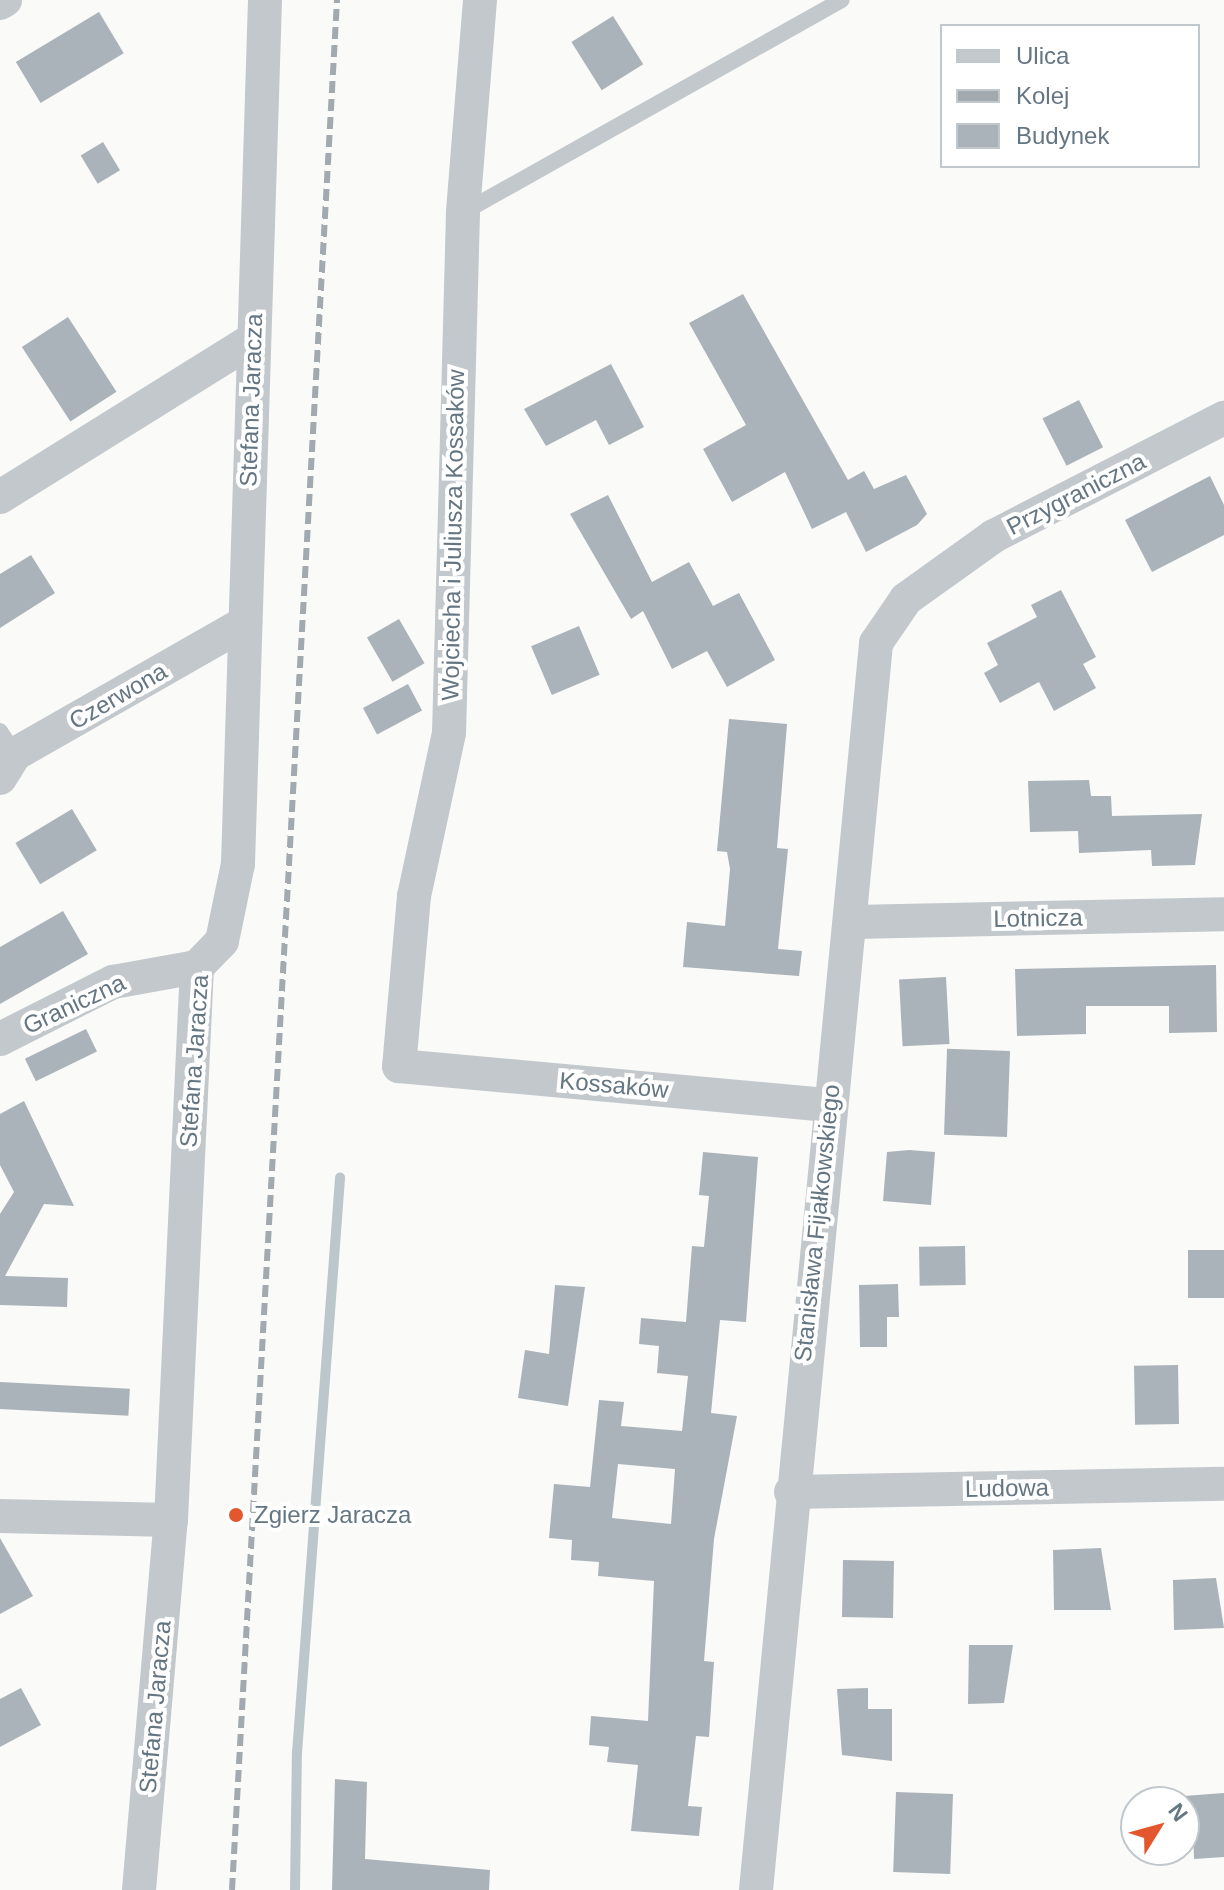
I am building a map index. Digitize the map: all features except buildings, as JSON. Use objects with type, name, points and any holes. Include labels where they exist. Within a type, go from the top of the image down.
[{"type":"street","points":[[0,3],[5,0]]},
{"type":"street","name":"Stefana Jaracza","points":[[139,1890],[171,1520],[197,967],[222,941],[238,864],[265,0]]},
{"type":"street","name":"Wojciecha i Juliusza Kossaków","points":[[399,1066],[414,896],[449,733],[463,213],[480,0]]},
{"type":"street","points":[[0,497],[252,340]]},
{"type":"street","name":"Przygraniczna","points":[[931,577],[994,536],[1224,418]]},
{"type":"street","name":"Stanisława Fijałkowskiego","points":[[756,1890],[828,1105],[853,922],[871,664],[894,611],[931,577]]},
{"type":"street","name":"Czerwona","points":[[5,755],[245,623]]},
{"type":"street","name":"Lotnicza","points":[[853,922],[1224,914]]},
{"type":"street","name":"Graniczna","points":[[0,1039],[113,982],[197,967]]},
{"type":"street","name":"Kossaków","points":[[399,1066],[828,1105]]},
{"type":"street","name":"Ludowa","points":[[791,1492],[1224,1484]]},
{"type":"street","points":[[0,1516],[171,1520]]},
{"type":"lane","points":[[463,213],[842,0]]},
{"type":"waterway","points":[[295,1890],[297,1753],[340,1178]]},
{"type":"railway","points":[[232,1890],[337,0]]},
{"type":"place","name":"Zgierz Jaracza","points":[[236,1515]]}]
